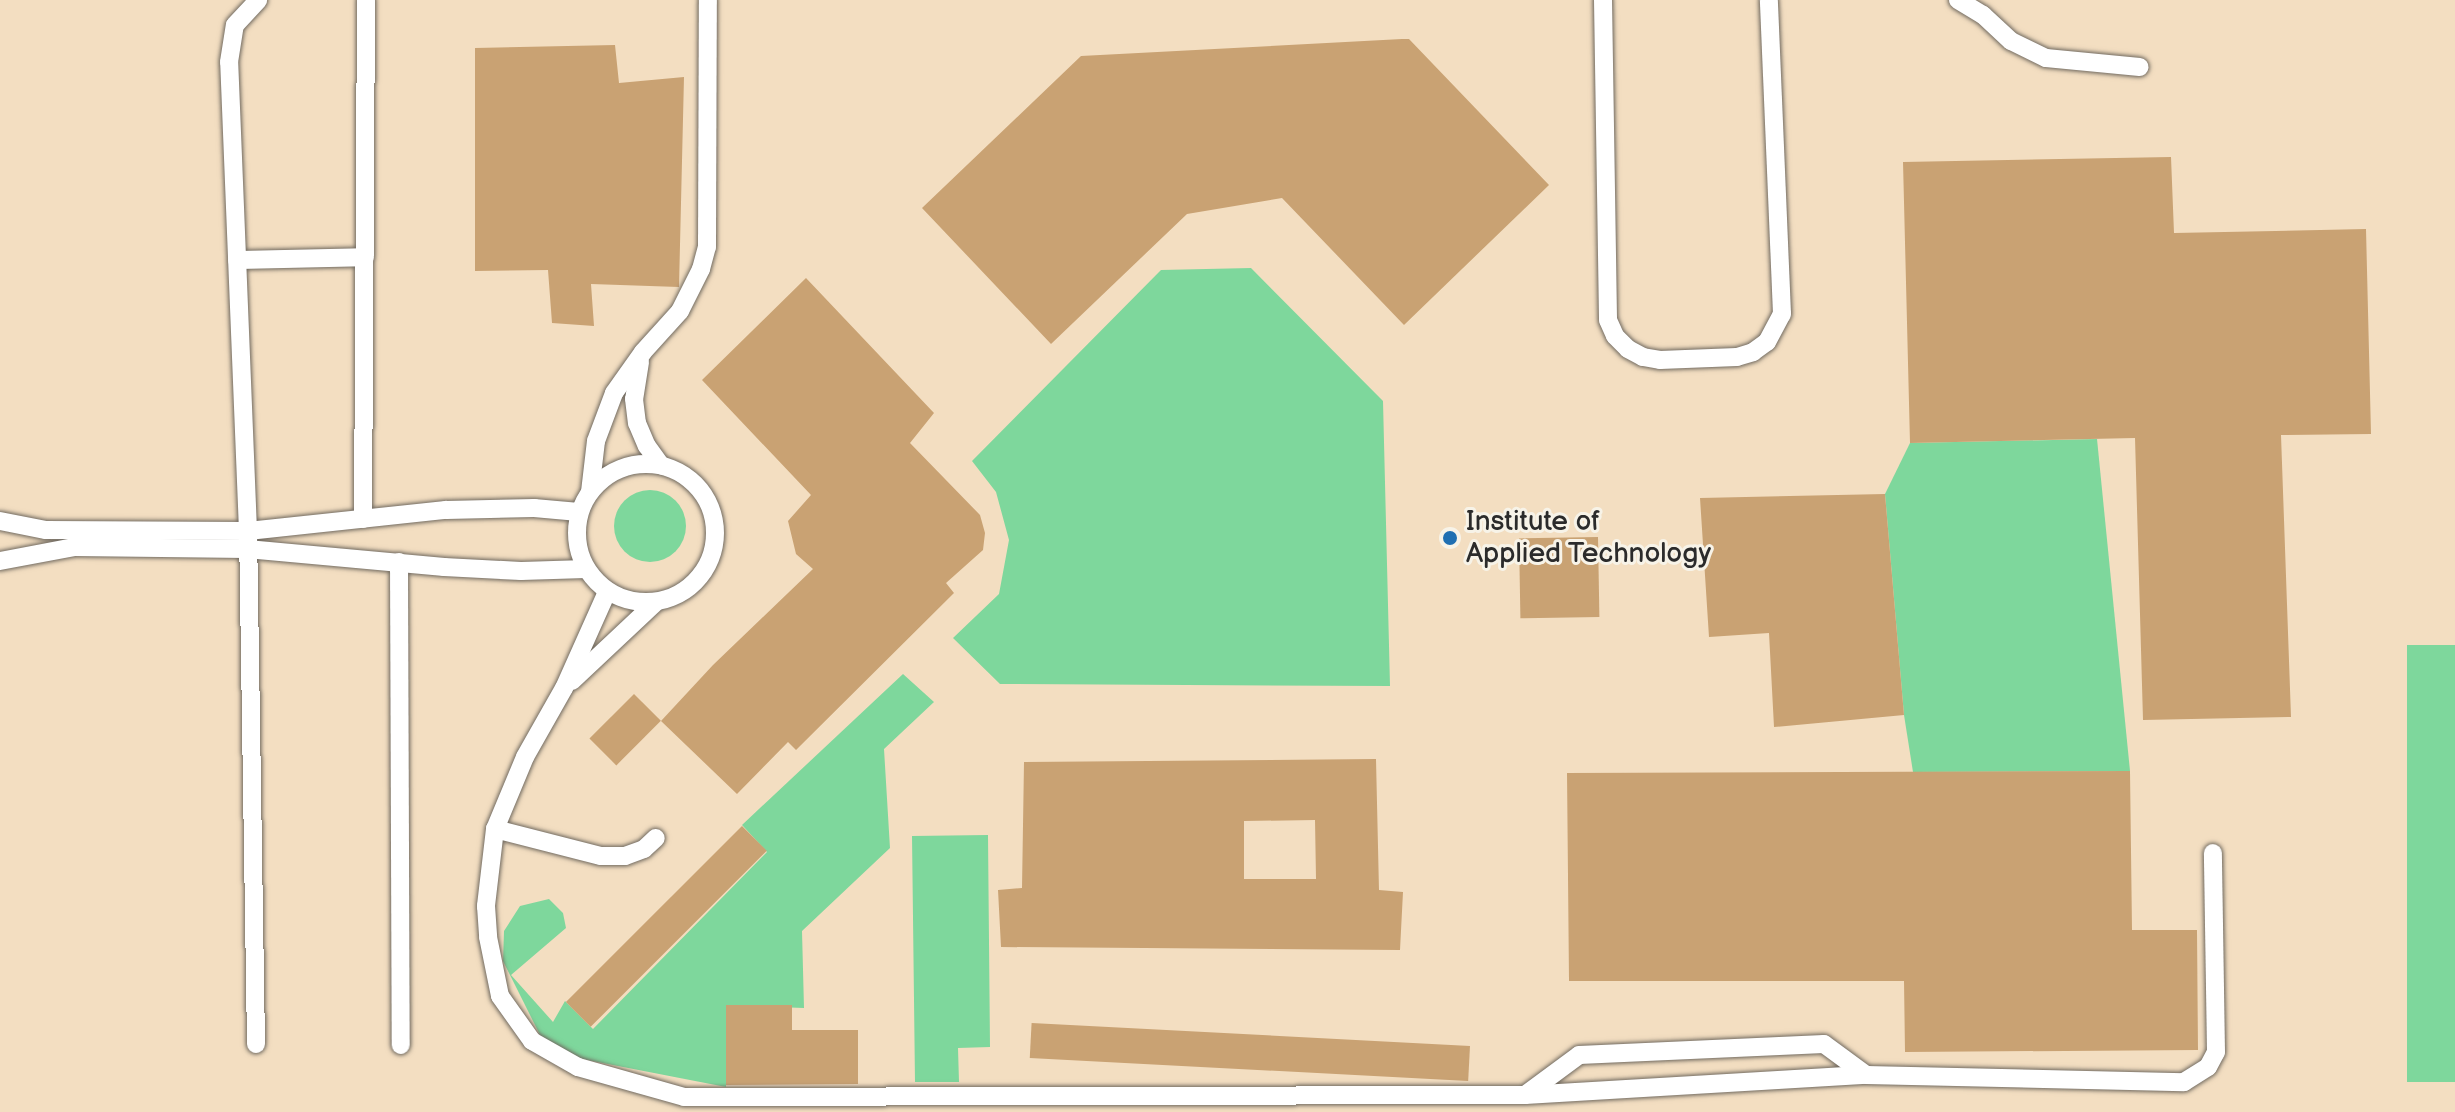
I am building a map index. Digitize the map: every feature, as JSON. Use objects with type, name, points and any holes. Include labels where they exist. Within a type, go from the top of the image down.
[{"type":"lane","points":[[256,1044],[247,540],[230,43],[235,25],[258,0]]},
{"type":"lane","points":[[363,519],[366,0]]},
{"type":"lane","points":[[590,492],[594,454],[603,417],[627,371],[680,311],[701,269],[707,247],[708,0]]},
{"type":"lane","points":[[1603,0],[1608,320],[1615,336],[1628,349],[1643,357],[1660,360],[1737,357],[1753,352],[1767,342],[1782,314],[1769,0]]},
{"type":"lane","points":[[1958,0],[1983,15],[2011,41],[2046,58],[2140,67]]},
{"type":"lane","points":[[237,260],[365,257]]},
{"type":"lane","points":[[643,352],[635,375],[637,423],[661,465]]},
{"type":"lane","points":[[626,465],[661,465],[691,480],[706,497],[714,519],[715,541],[709,563],[696,582],[678,596],[656,602],[631,601],[607,592],[586,569],[578,551],[579,512],[590,492],[606,475],[626,465]]},
{"type":"lane","points":[[0,561],[74,547],[247,540],[363,519],[446,510],[534,508],[579,512]]},
{"type":"lane","points":[[0,521],[46,530],[247,540],[399,562],[521,571],[586,569]]},
{"type":"lane","points":[[399,562],[401,1045]]},
{"type":"lane","points":[[607,592],[564,688],[525,757],[495,829],[486,906],[500,996],[532,1041],[578,1067],[684,1097],[1525,1095],[1866,1075],[2184,1082],[2200,1074],[2216,1052],[2213,853]]},
{"type":"lane","points":[[564,688],[656,602]]},
{"type":"lane","points":[[495,829],[601,856],[625,856],[644,849],[656,838]]},
{"type":"lane","points":[[1525,1095],[1579,1055],[1824,1044],[1866,1075]]},
{"type":"green space","points":[[1251,268],[1383,401],[1390,686],[1000,684],[953,638],[999,594],[1009,540],[996,492],[972,461],[1161,270]]},
{"type":"green space","points":[[2097,439],[2130,771],[1913,772],[1904,715],[1885,494],[1910,443]]},
{"type":"green space","points":[[657,490],[676,500],[684,512],[684,540],[676,552],[664,560],[643,562],[624,552],[616,540],[614,519],[624,500],[636,492]]},
{"type":"green space","points":[[2407,645],[2455,645],[2455,1082],[2407,1082]]},
{"type":"green space","points":[[903,674],[934,702],[884,749],[890,848],[802,931],[804,1008],[726,1005],[726,1087],[582,1059],[543,1041],[503,961],[504,931],[520,906],[549,899],[563,913],[566,928],[511,975],[553,1022],[565,1001],[593,1029],[767,852],[742,825]]},
{"type":"green space","points":[[988,835],[990,1047],[958,1048],[959,1082],[915,1082],[912,836]]},
{"type":"building","points":[[1409,39],[1549,185],[1404,325],[1282,198],[1187,214],[1051,344],[922,208],[1081,56]]},
{"type":"building","points":[[615,45],[619,83],[684,77],[679,287],[591,284],[594,326],[552,323],[548,270],[475,271],[475,48]]},
{"type":"building","points":[[2171,157],[2174,233],[2366,229],[2371,434],[2281,435],[2291,717],[2143,720],[2135,438],[1910,443],[1903,162]]},
{"type":"building","points":[[806,278],[934,413],[910,443],[980,515],[985,533],[983,550],[946,583],[954,593],[796,750],[788,742],[737,794],[661,721],[713,665],[813,569],[796,554],[788,521],[811,495],[702,380]]},
{"type":"building","points":[[1885,494],[1904,715],[1774,727],[1769,633],[1709,637],[1700,498]]},
{"type":"building","points":[[1598,537],[1599,617],[1520,618],[1519,538]]},
{"type":"building","points":[[634,694],[661,721],[616,765],[589,739]]},
{"type":"building","points":[[1376,759],[1379,890],[1403,892],[1400,950],[1001,947],[998,890],[1022,888],[1024,762]],"holes":[[[1315,820],[1316,879],[1244,879],[1244,821]]]},
{"type":"building","points":[[2130,771],[2132,930],[2197,930],[2198,1050],[1905,1052],[1904,981],[1569,981],[1567,773]]},
{"type":"building","points":[[742,826],[767,851],[591,1027],[566,1002]]},
{"type":"building","points":[[726,1005],[792,1005],[792,1030],[858,1030],[858,1084],[726,1085]]},
{"type":"building","points":[[1032,1023],[1470,1046],[1468,1081],[1030,1058]]},
{"type":"place","name":"Institute of Applied Technology","points":[[1450,538]]}]
